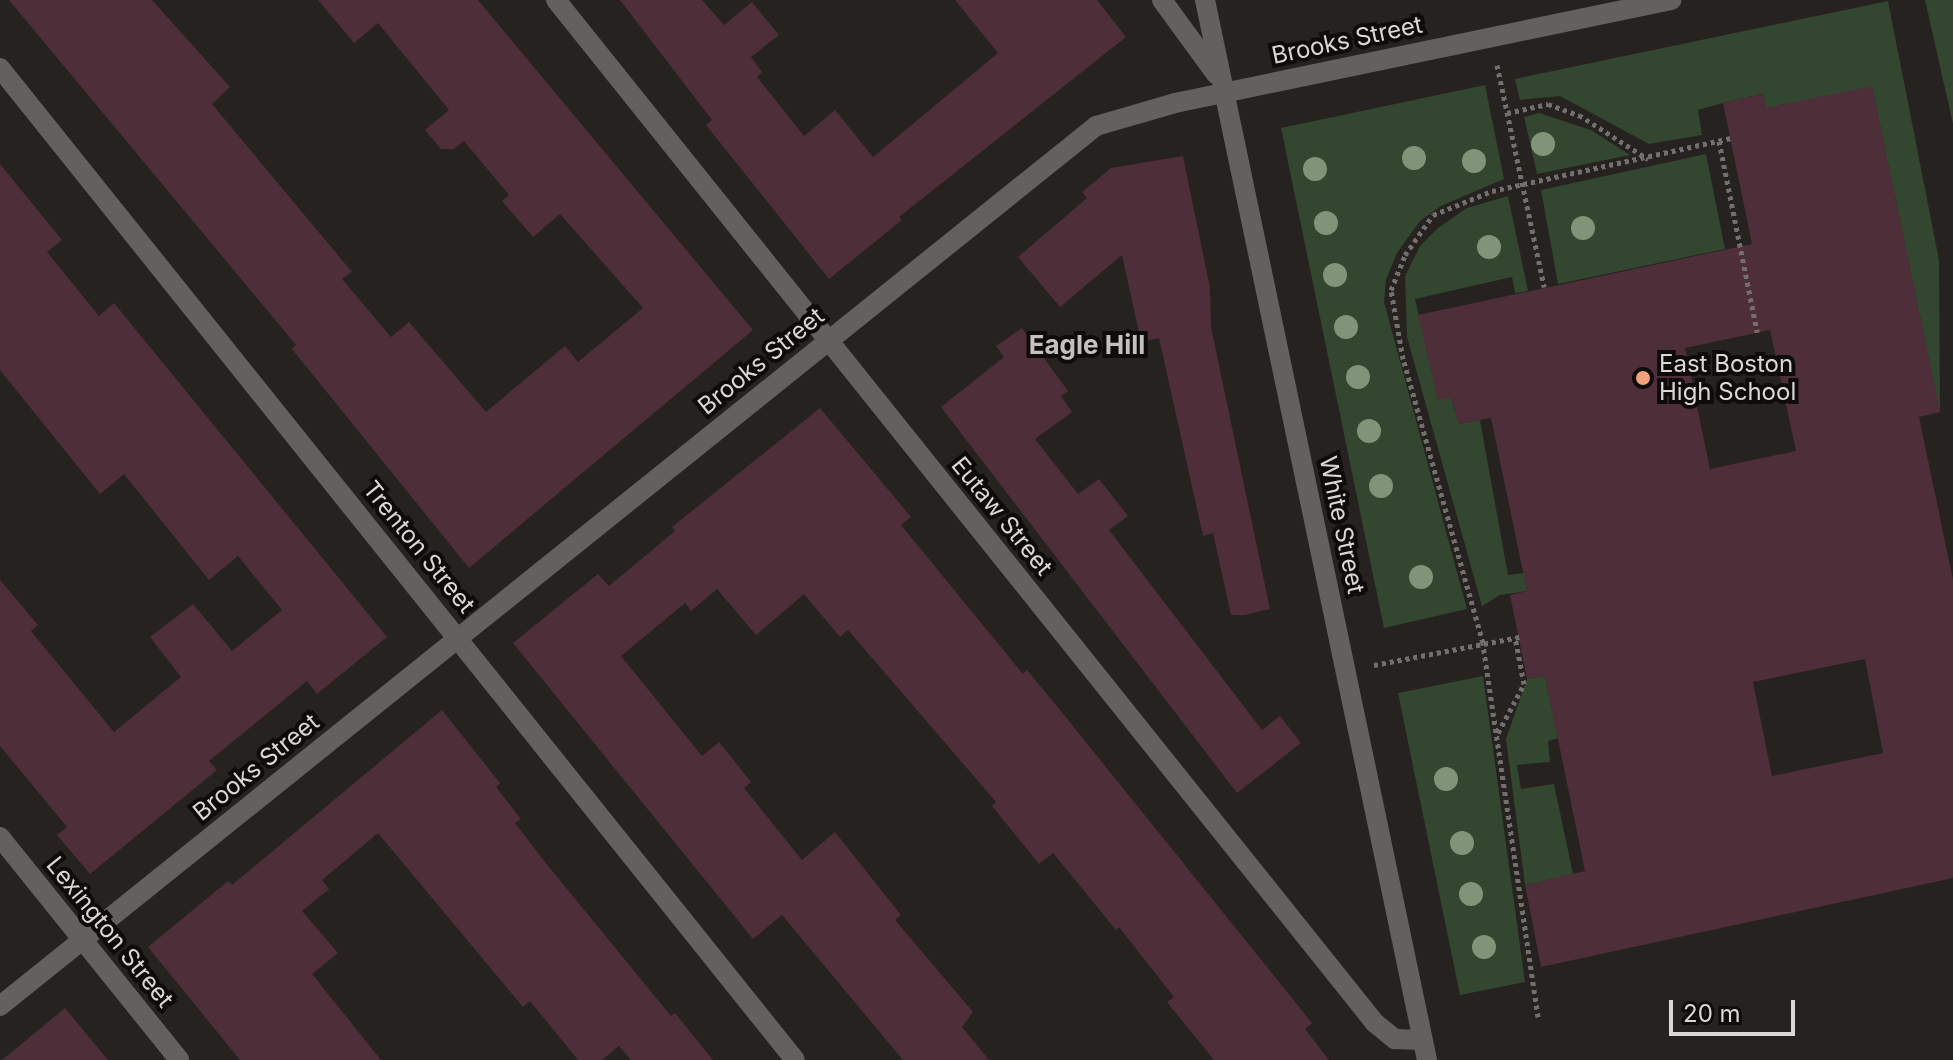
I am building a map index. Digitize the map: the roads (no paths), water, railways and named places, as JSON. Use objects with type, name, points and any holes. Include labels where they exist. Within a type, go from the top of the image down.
[{"type":"street","name":"Eutaw Street","points":[[556,0],[1375,1023],[1395,1039],[1424,1050]]},
{"type":"street","points":[[1162,0],[1204,54],[1225,92]]},
{"type":"street","name":"White Street","points":[[1205,0],[1424,1050]]},
{"type":"street","name":"Brooks Street","points":[[0,1006],[1096,126],[1126,114],[1225,92],[1671,0]]},
{"type":"street","name":"Trenton Street","points":[[0,68],[795,1060]]},
{"type":"street","name":"Lexington Street","points":[[0,837],[179,1060]]},
{"type":"place","name":"East Boston High School","points":[[1643,378]]},
{"type":"district","name":"Eagle Hill","points":[[1087,345]]}]
